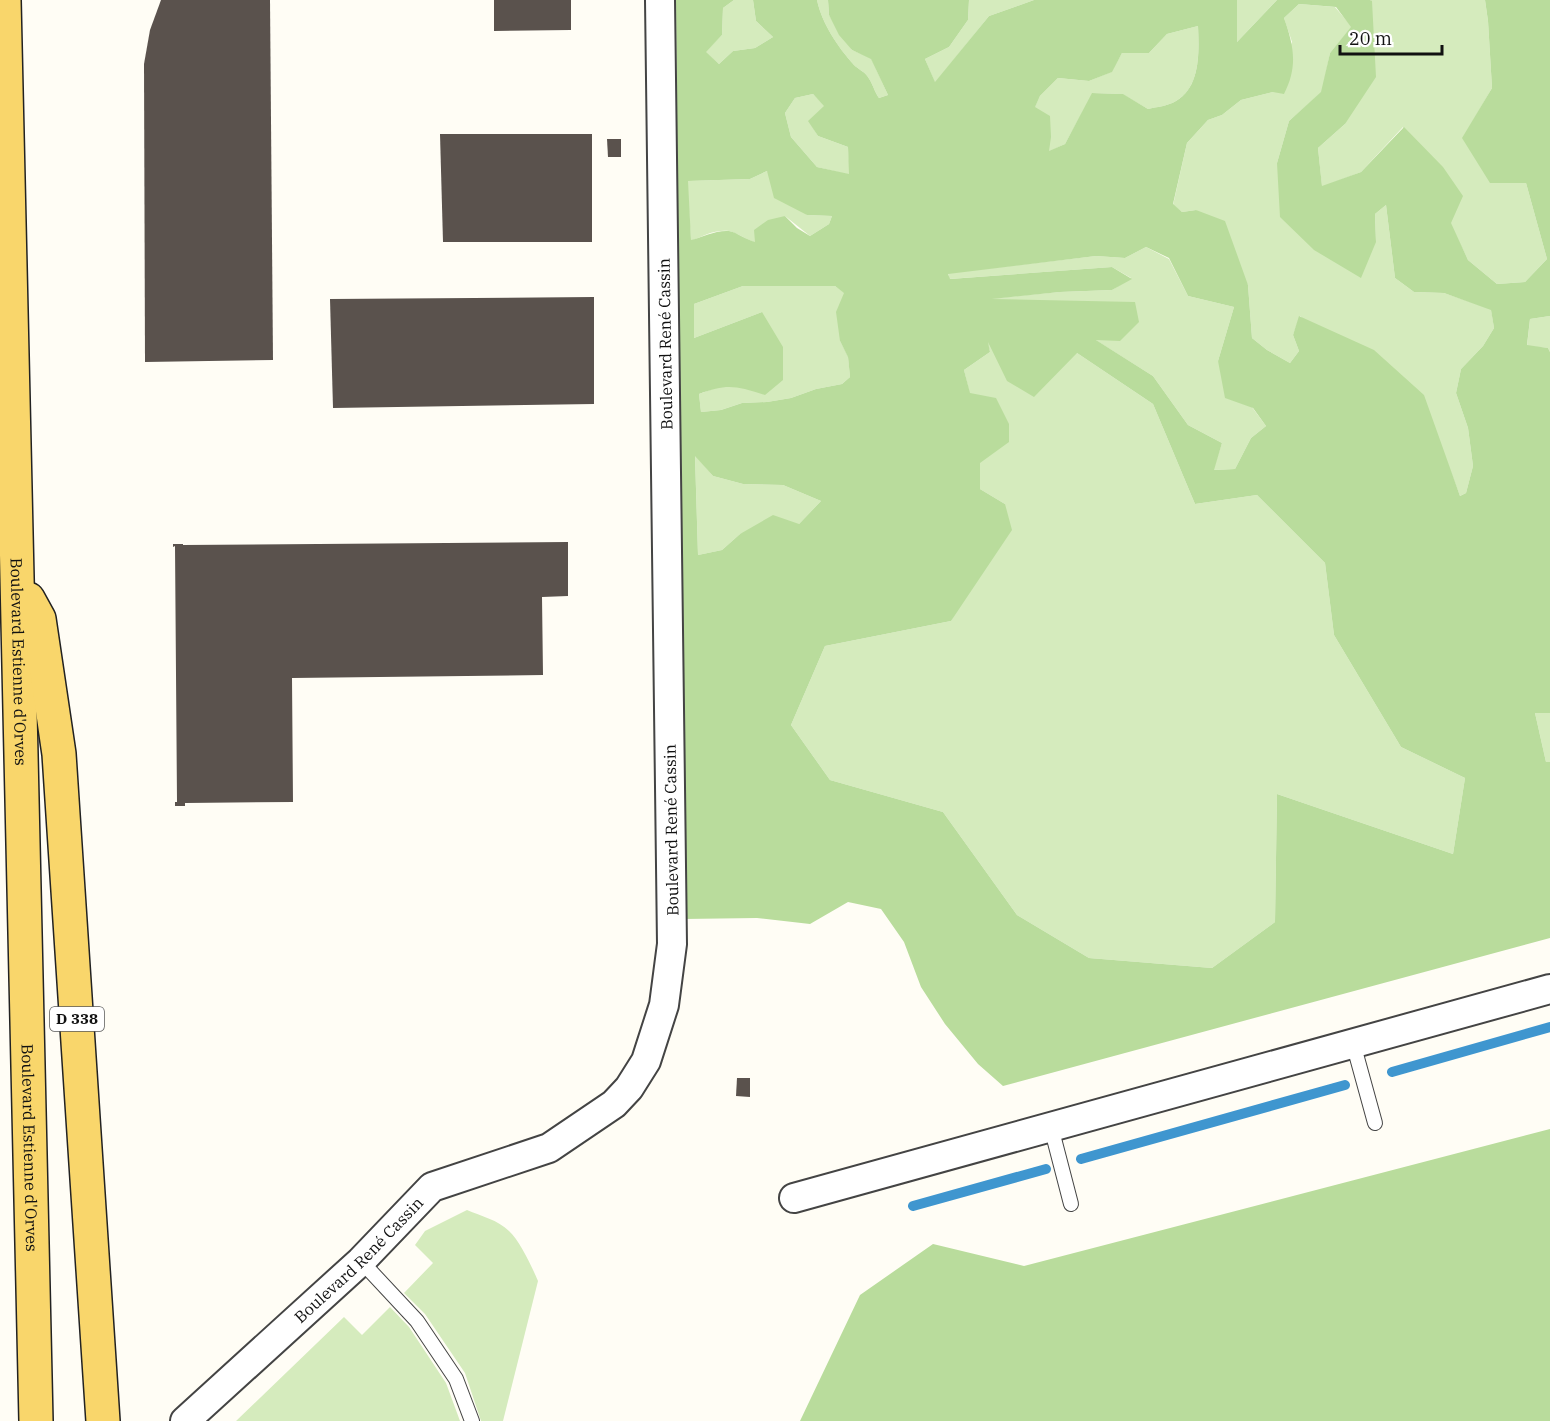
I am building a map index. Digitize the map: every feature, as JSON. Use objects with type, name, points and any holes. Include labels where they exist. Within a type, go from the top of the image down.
[{"type":"main road","name":"Boulevard Estienne d'Orves","points":[[5,8],[36,1421]]},
{"type":"main road","name":"D 338","points":[[18,579],[39,619],[59,754],[103,1421]]},
{"type":"street","name":"Boulevard René Cassin","points":[[185,1421],[361,1261],[432,1187],[549,1148],[614,1104],[629,1088],[646,1061],[664,1005],[672,944],[660,0]]},
{"type":"street","points":[[794,1198],[1550,989]]},
{"type":"lane","points":[[1353,1043],[1375,1123]]},
{"type":"lane","points":[[1051,1127],[1071,1204]]},
{"type":"lane","points":[[361,1261],[417,1321],[456,1378],[472,1421]]},
{"type":"green space","points":[[676,0],[734,0],[723,8],[722,35],[706,52],[719,64],[733,51],[755,48],[773,37],[756,21],[753,0],[817,0],[831,35],[854,65],[867,75],[879,98],[888,95],[871,59],[852,50],[839,35],[829,15],[828,0],[969,0],[968,20],[949,47],[925,59],[935,82],[989,16],[1034,0],[1237,0],[1237,42],[1277,0],[1370,0],[1372,1],[1376,77],[1345,124],[1318,148],[1322,186],[1361,172],[1404,127],[1443,167],[1463,196],[1451,223],[1468,260],[1497,284],[1525,282],[1547,259],[1526,183],[1490,183],[1462,138],[1492,88],[1485,0],[1550,0],[1550,316],[1530,319],[1527,345],[1548,348],[1550,352],[1550,713],[1535,713],[1546,762],[1550,762],[1550,938],[1003,1086],[978,1064],[945,1024],[921,987],[904,942],[881,909],[848,902],[810,924],[757,918],[683,919]],"holes":[[[1299,4],[1336,7],[1351,27],[1330,53],[1321,92],[1289,121],[1277,163],[1280,217],[1314,250],[1361,278],[1376,242],[1375,214],[1386,205],[1395,278],[1414,292],[1444,293],[1491,310],[1494,328],[1483,346],[1461,369],[1456,393],[1468,428],[1473,466],[1466,493],[1460,496],[1424,395],[1374,350],[1299,316],[1293,335],[1299,351],[1290,363],[1267,350],[1252,338],[1248,285],[1225,221],[1196,210],[1182,212],[1173,204],[1187,143],[1208,120],[1222,115],[1241,100],[1273,92],[1284,94],[1293,65],[1292,47],[1284,18]],[[1198,26],[1197,67],[1190,87],[1184,95],[1169,104],[1148,109],[1123,94],[1092,93],[1065,144],[1049,151],[1050,116],[1035,107],[1040,96],[1058,78],[1089,81],[1112,72],[1122,53],[1149,53],[1167,34]],[[813,94],[824,106],[808,121],[818,136],[848,147],[849,174],[817,167],[791,137],[785,113],[795,98]],[[767,171],[774,198],[807,215],[832,216],[829,224],[810,236],[797,228],[785,216],[768,220],[754,230],[755,242],[729,231],[691,240],[688,181],[750,179]],[[1146,247],[1169,258],[1188,296],[1234,307],[1218,361],[1225,398],[1253,408],[1266,426],[1251,438],[1235,469],[1214,470],[1222,443],[1188,425],[1153,376],[1096,340],[1120,341],[1139,322],[1135,302],[992,299],[1060,292],[1112,290],[1132,279],[1112,267],[950,279],[948,274],[1096,256],[1125,258]],[[743,286],[835,286],[844,293],[836,312],[840,341],[848,357],[850,377],[842,384],[816,389],[791,398],[742,403],[721,410],[701,412],[699,394],[717,388],[739,388],[765,395],[783,380],[783,347],[762,312],[694,338],[694,304]],[[988,342],[1007,381],[1034,397],[1077,353],[1153,404],[1195,504],[1257,495],[1325,563],[1334,635],[1401,747],[1465,778],[1453,854],[1277,794],[1275,922],[1212,968],[1089,958],[1017,915],[943,812],[830,780],[791,725],[825,646],[951,621],[1012,530],[1005,504],[980,489],[980,463],[1009,442],[1009,424],[996,398],[970,393],[964,370],[990,352]],[[695,456],[713,476],[743,484],[783,485],[821,501],[799,524],[773,515],[740,534],[722,550],[698,555]]]},
{"type":"green space","points":[[734,0],[753,0],[756,21],[773,37],[755,48],[733,51],[719,64],[705,52],[722,35],[723,8]]},
{"type":"green space","points":[[817,0],[828,0],[829,15],[852,50],[871,58],[888,95],[879,98],[867,75],[842,51],[831,35]]},
{"type":"green space","points":[[969,0],[1034,0],[989,16],[935,83],[925,59],[949,47],[968,20]]},
{"type":"green space","points":[[1237,0],[1277,0],[1237,42]]},
{"type":"green space","points":[[1370,0],[1485,0],[1492,88],[1463,138],[1526,183],[1547,259],[1525,282],[1497,284],[1468,260],[1403,127],[1361,172],[1322,187],[1318,148],[1345,124],[1372,2]]},
{"type":"green space","points":[[1299,4],[1335,7],[1352,27],[1330,53],[1322,92],[1289,121],[1277,163],[1376,242],[1375,214],[1386,205],[1395,278],[1414,292],[1444,293],[1491,309],[1494,328],[1483,346],[1461,369],[1456,393],[1468,428],[1473,466],[1466,493],[1460,496],[1444,454],[1300,316],[1293,335],[1299,351],[1290,363],[1252,338],[1248,285],[1196,210],[1182,212],[1173,205],[1187,143],[1208,120],[1222,115],[1241,100],[1273,92],[1292,42],[1284,18]]},
{"type":"green space","points":[[1198,26],[1197,67],[1190,87],[1184,95],[1169,104],[1148,109],[1122,94],[1093,93],[1065,144],[1048,152],[1034,108],[1040,96],[1058,78],[1089,81],[1111,72],[1122,53],[1149,53],[1167,34]]},
{"type":"green space","points":[[813,94],[825,106],[809,121],[818,136],[848,147],[850,175],[817,167],[791,137],[785,113],[795,98]]},
{"type":"green space","points":[[767,171],[807,215],[832,216],[829,224],[810,236],[785,216],[756,243],[732,232],[724,231],[709,233],[691,241],[687,181],[750,179]]},
{"type":"green space","points":[[1146,247],[1169,259],[1188,296],[1234,307],[1218,361],[1266,426],[1251,438],[1235,469],[1213,470],[1222,443],[1188,425],[1153,376],[1094,339],[985,299],[1112,290],[1131,278],[1112,267],[949,279],[948,273],[1096,256],[1125,258]]},
{"type":"green space","points":[[743,286],[835,286],[845,293],[840,341],[848,356],[850,377],[842,384],[816,389],[791,398],[742,403],[721,410],[701,412],[699,394],[718,387],[741,387],[762,312],[694,338],[694,304]]},
{"type":"green space","points":[[1550,316],[1550,352],[1548,348],[1527,346],[1530,319]]},
{"type":"green space","points":[[986,338],[1077,353],[1153,404],[1195,504],[1257,495],[1325,563],[1334,635],[1401,747],[1465,778],[1453,854],[1277,794],[1275,922],[1212,968],[1089,958],[1017,915],[943,812],[830,780],[791,725],[825,646],[951,621],[1005,504],[980,489],[976,429],[964,370],[990,352]]},
{"type":"green space","points":[[695,455],[713,476],[743,484],[783,485],[821,501],[799,524],[740,534],[722,550],[698,555]]},
{"type":"green space","points":[[1535,713],[1550,713],[1550,762],[1546,762]]},
{"type":"green space","points":[[1550,1129],[1550,1421],[800,1421],[860,1295],[933,1244],[1024,1266]]},
{"type":"green space","points":[[467,1210],[495,1221],[513,1235],[538,1281],[503,1421],[481,1421],[465,1373],[425,1314],[404,1293],[433,1263],[415,1245],[425,1231]]},
{"type":"green space","points":[[390,1307],[409,1327],[446,1383],[460,1421],[236,1421],[344,1317],[362,1335]]},
{"type":"building","points":[[161,0],[270,0],[273,360],[145,362],[144,64],[150,30]]},
{"type":"building","points":[[494,0],[571,0],[571,30],[494,31]]},
{"type":"building","points":[[440,134],[592,134],[592,242],[443,242]]},
{"type":"building","points":[[607,139],[621,139],[621,157],[608,157]]},
{"type":"building","points":[[594,297],[594,404],[333,408],[330,299]]},
{"type":"building","points":[[568,542],[568,596],[542,597],[543,675],[292,678],[293,802],[185,803],[185,806],[175,806],[177,802],[175,546],[173,547],[173,544]]},
{"type":"building","points":[[737,1078],[750,1078],[750,1097],[736,1096]]},
{"type":"waterway","points":[[1392,1072],[1550,1027]]},
{"type":"waterway","points":[[1081,1159],[1345,1085]]},
{"type":"waterway","points":[[913,1206],[1046,1169]]}]
